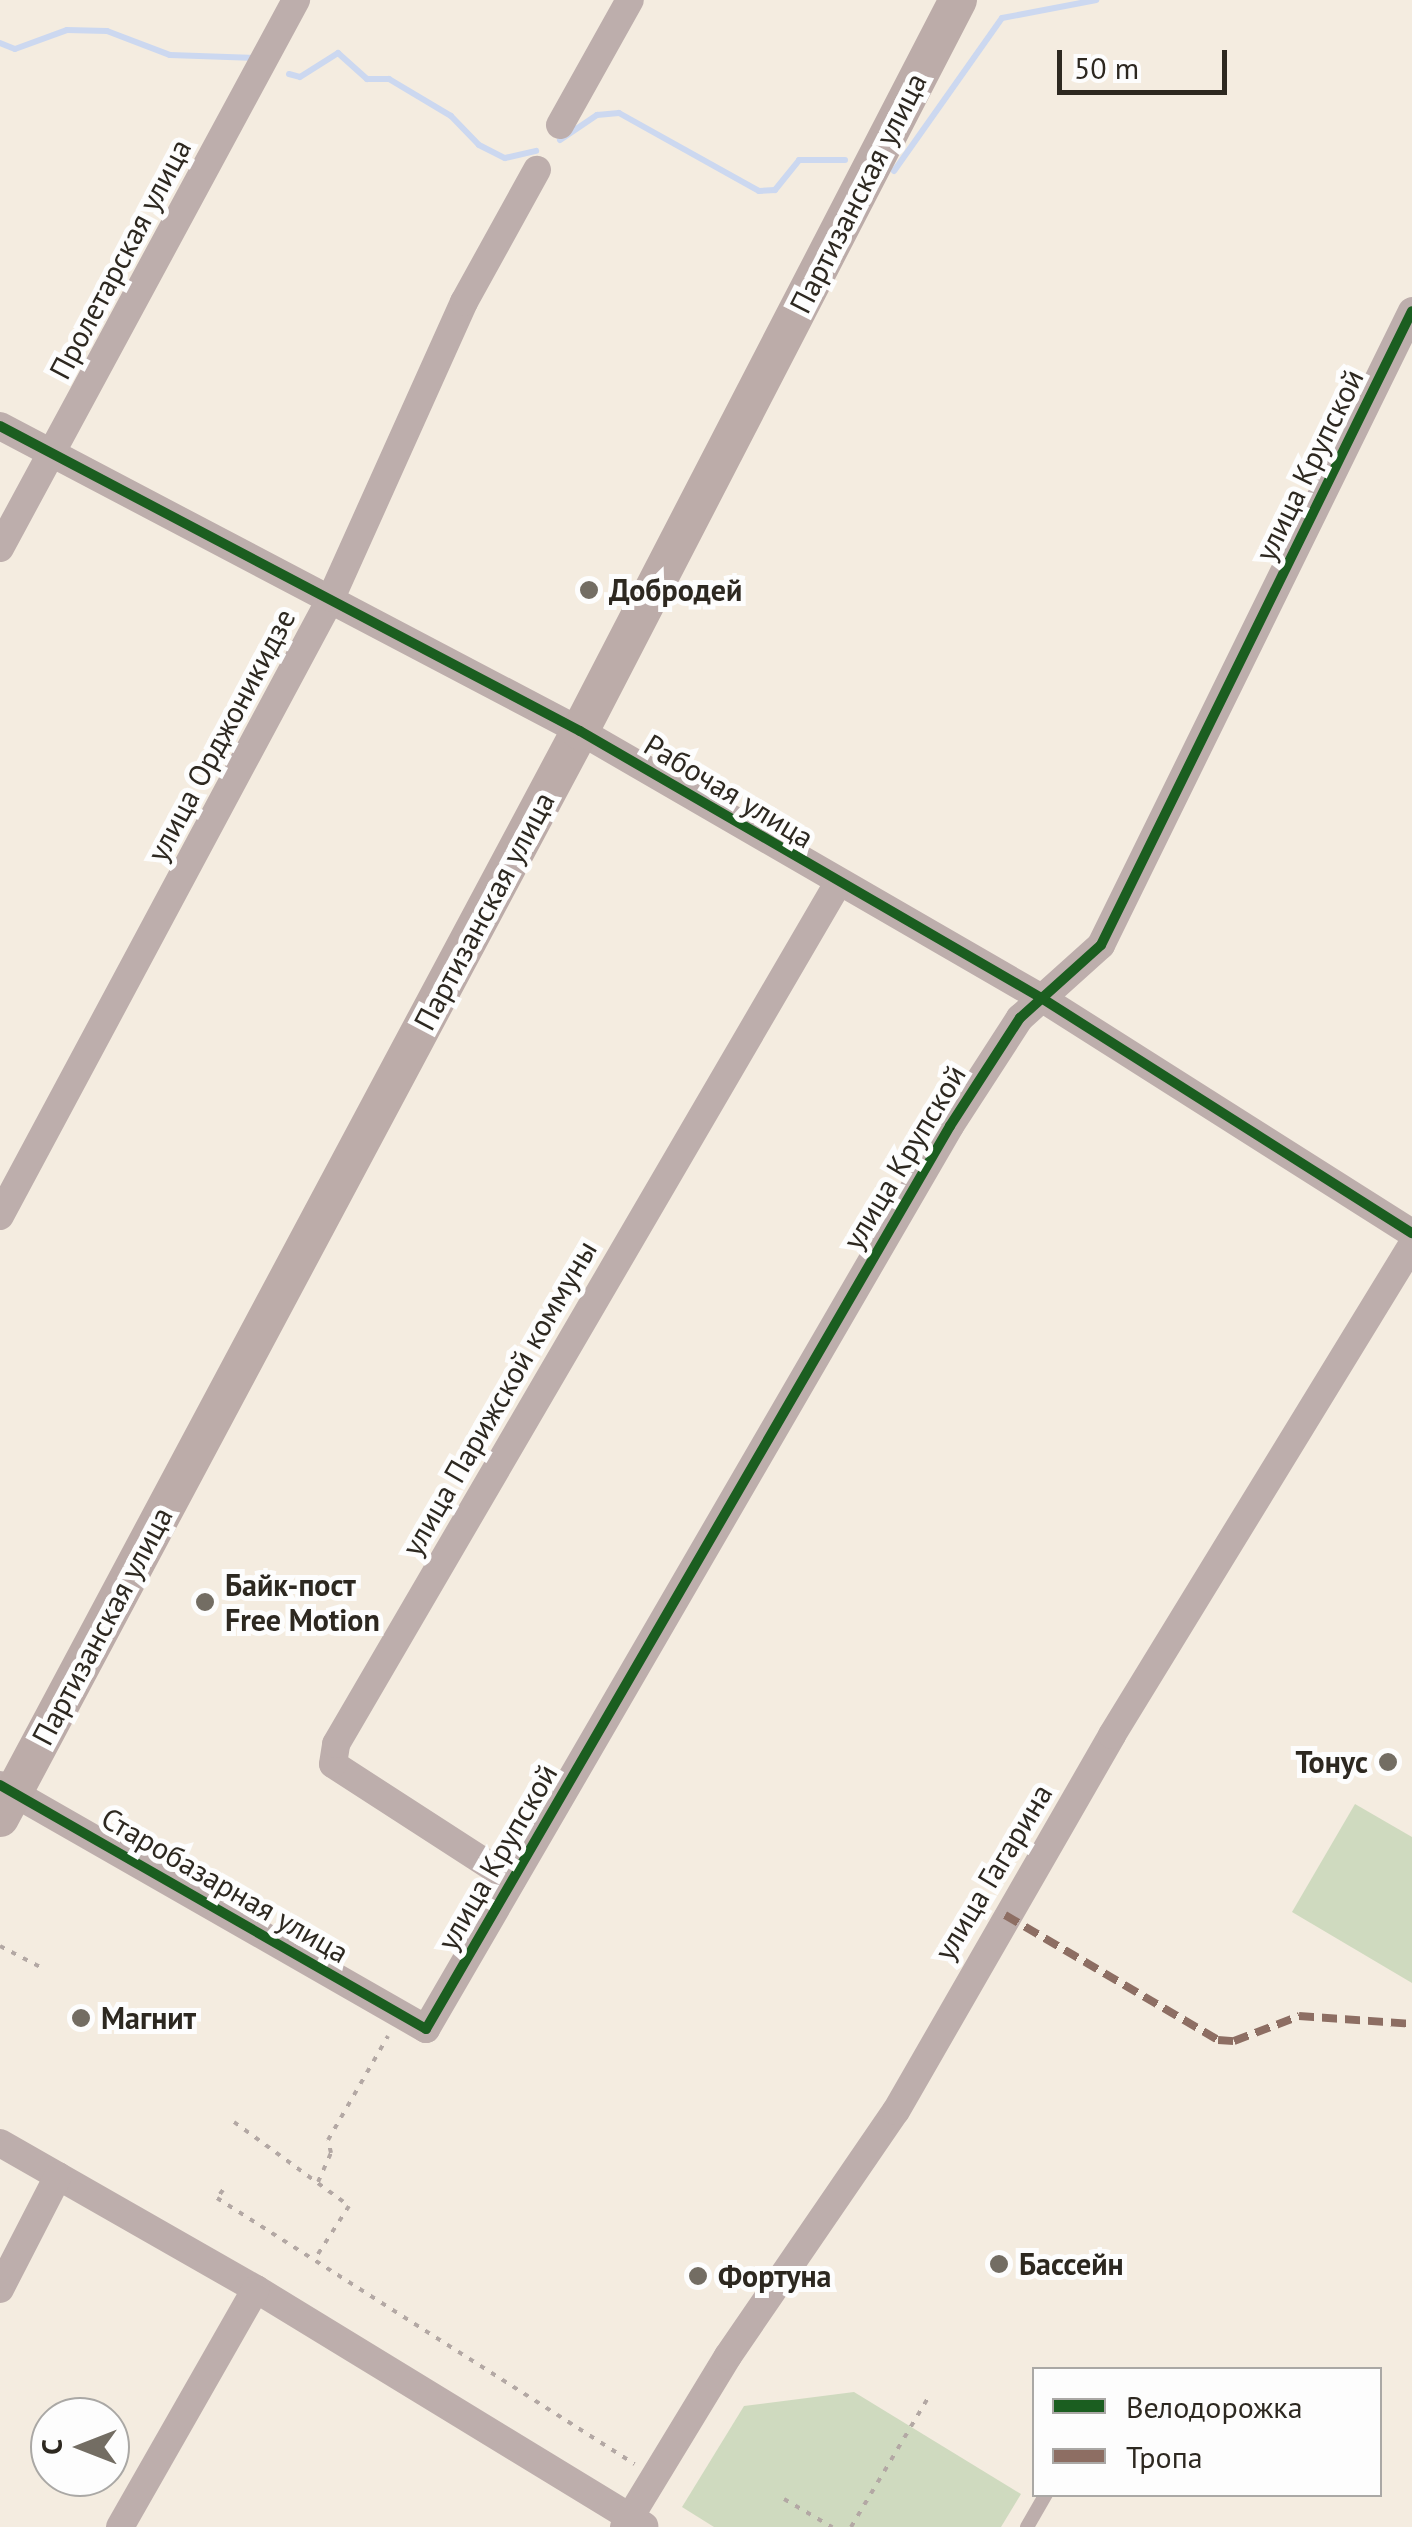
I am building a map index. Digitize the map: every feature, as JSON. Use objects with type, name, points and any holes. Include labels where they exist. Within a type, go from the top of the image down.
[{"type":"main road","name":"Партизанская улица","points":[[4,1798],[580,731],[958,0]]},
{"type":"street","name":"Пролетарская улица","points":[[0,548],[296,0]]},
{"type":"street","points":[[560,125],[630,0]]},
{"type":"street","name":"улица Орджоникидзе","points":[[0,1216],[331,598],[464,302],[537,170]]},
{"type":"street","name":"улица Крупской","points":[[426,2029],[1004,1039],[1101,945],[1412,311]]},
{"type":"street","name":"Рабочая улица","points":[[0,426],[580,731],[838,885],[1044,998],[1412,1233]]},
{"type":"street","name":"улица Парижской коммуны","points":[[512,1880],[333,1764],[336,1744],[838,885]]},
{"type":"street","name":"улица Гагарина","points":[[633,2524],[654,2478],[728,2356],[896,2111],[1112,1734],[1412,1245]]},
{"type":"street","name":"Старобазарная улица","points":[[4,1798],[426,2029]]},
{"type":"street","points":[[0,2143],[256,2289],[633,2524]]},
{"type":"street","points":[[0,2290],[58,2176]]},
{"type":"street","points":[[120,2527],[256,2289]]},
{"type":"lane","points":[[1027,2527],[1044,2497]]},
{"type":"path","points":[[0,1946],[42,1968]]},
{"type":"path","points":[[318,2183],[331,2153],[328,2140],[400,2014]]},
{"type":"path","points":[[234,2122],[349,2206],[314,2260]]},
{"type":"path","points":[[223,2190],[217,2198],[654,2478]]},
{"type":"path","points":[[852,2527],[928,2398]]},
{"type":"path","points":[[784,2499],[832,2527]]},
{"type":"green space","points":[[1355,1804],[1412,1837],[1412,1983],[1292,1912]]},
{"type":"green space","points":[[854,2392],[1021,2494],[1001,2527],[714,2527],[682,2507],[744,2406]]},
{"type":"waterway","points":[[894,171],[1002,18],[1096,0]]},
{"type":"waterway","points":[[0,43],[15,49],[67,30],[107,31],[170,55],[257,58]]},
{"type":"waterway","points":[[289,74],[300,77],[338,53],[367,79],[389,79],[451,116],[479,145],[505,158],[536,151]]},
{"type":"waterway","points":[[560,140],[597,115],[619,113],[759,191],[775,190],[799,160],[845,160]]},
{"type":"marked path","points":[[1005,1915],[1218,2040],[1234,2041],[1299,2016],[1412,2024]]},
{"type":"cycle path","points":[[0,1785],[426,2029],[950,1126],[1020,1018],[1101,945],[1412,311]]},
{"type":"cycle path","points":[[0,426],[580,731],[1043,999],[1412,1233]]},
{"type":"place","name":"Добродей","points":[[589,590]]},
{"type":"place","name":"Байк-пост Free Motion","points":[[205,1602]]},
{"type":"place","name":"Тонус","points":[[1388,1762]]},
{"type":"place","name":"Магнит","points":[[81,2018]]},
{"type":"place","name":"Бассейн","points":[[999,2264]]},
{"type":"place","name":"Фортуна","points":[[698,2276]]}]
